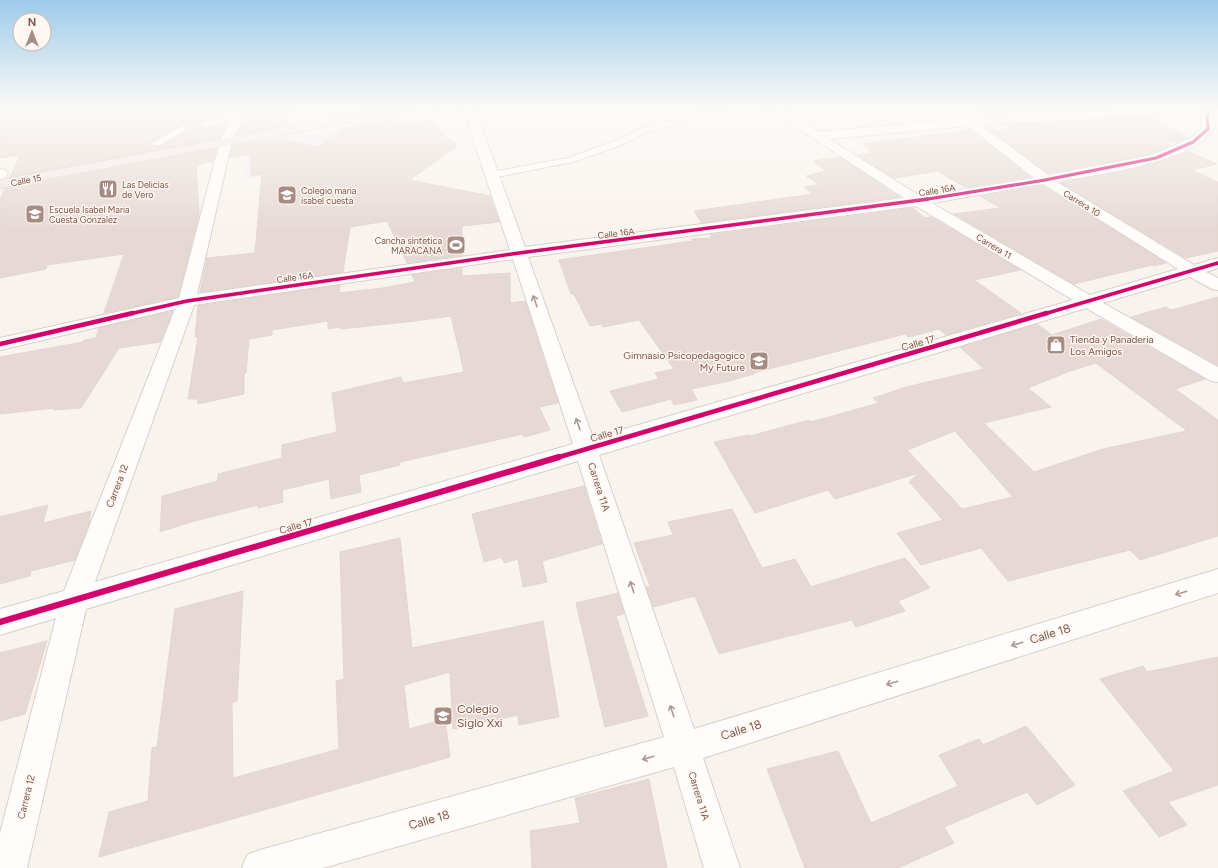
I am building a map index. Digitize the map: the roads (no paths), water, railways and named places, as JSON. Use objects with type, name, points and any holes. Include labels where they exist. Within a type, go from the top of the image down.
[{"type":"highway","name":"Calle 15","points":[[0,176],[123,150]]},
{"type":"highway","name":"Calle 15","points":[[0,176],[126,150]]},
{"type":"street","name":"Carrera 12","points":[[9,868],[74,601],[187,301],[226,150]]},
{"type":"street","name":"Carrera 11A","points":[[483,150],[587,450],[722,868]]},
{"type":"street","name":"Carrera 11","points":[[839,150],[918,201],[1218,376]]},
{"type":"street","name":"Carrera 10","points":[[1006,150],[1046,180],[1192,271],[1218,285]]},
{"type":"street","name":"Calle 16A","points":[[0,344],[187,301],[519,253],[918,201],[1046,180],[1156,158],[1176,150]]},
{"type":"street","name":"Calle 17","points":[[0,622],[1218,263]]},
{"type":"street","name":"Calle 18","points":[[260,868],[684,748],[1218,581]]},
{"type":"lane","points":[[492,174],[570,160],[600,150]]},
{"type":"place","name":"Las Delicias de Vero","points":[[108,189]]},
{"type":"place","name":"Colegio maria isabel cuesta","points":[[287,195]]},
{"type":"place","name":"Escuela Isabel Maria Cuesta Gonzalez","points":[[35,214]]},
{"type":"place","name":"Cancha sintetica MARACANA","points":[[456,245]]},
{"type":"place","name":"Tienda y Panaderia Los Amigos","points":[[1056,345]]},
{"type":"place","name":"Gimnasio Psicopedagogico My Future","points":[[759,361]]},
{"type":"place","name":"Colegio Siglo Xxi","points":[[443,716]]}]
